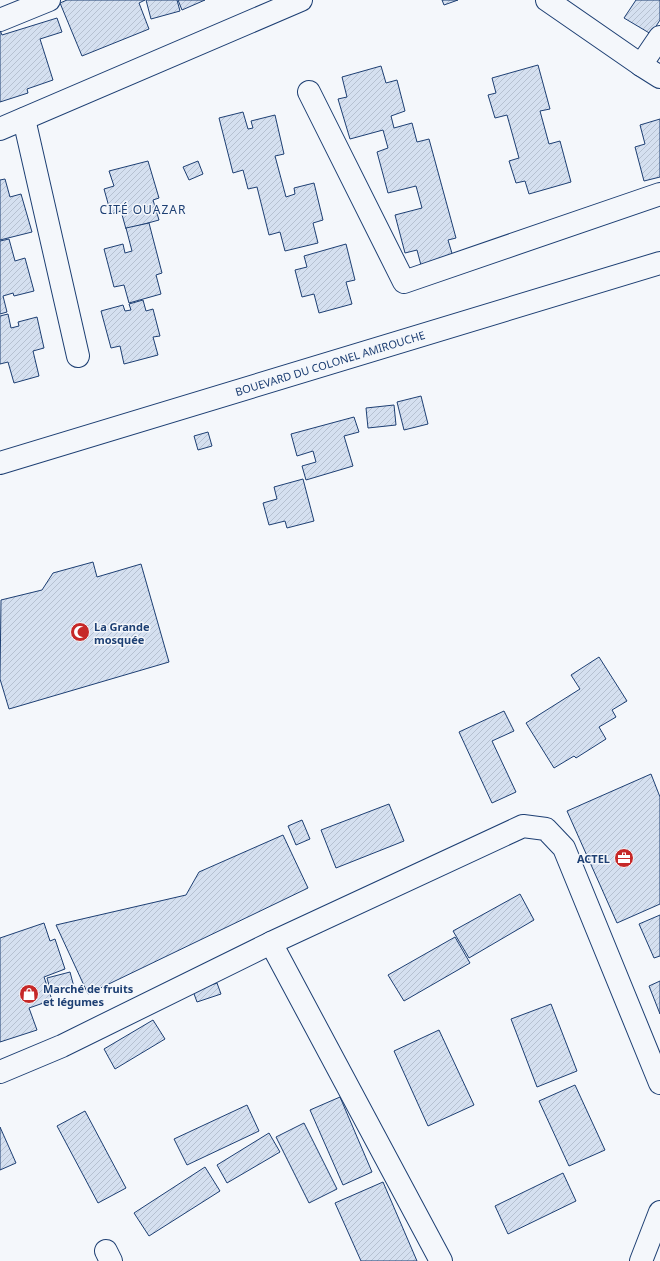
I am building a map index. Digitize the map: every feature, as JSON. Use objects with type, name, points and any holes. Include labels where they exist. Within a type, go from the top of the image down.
[{"type":"street","points":[[0,20],[49,0]]},
{"type":"street","points":[[0,129],[301,0]]},
{"type":"street","points":[[547,0],[660,77]]},
{"type":"street","points":[[641,65],[660,37]]},
{"type":"street","points":[[309,92],[404,282],[660,194]]},
{"type":"street","points":[[24,119],[78,356]]},
{"type":"street","name":"BOUEVARD DU COLONEL AMIROUCHE","points":[[0,463],[660,262]]},
{"type":"street","points":[[0,1072],[62,1046],[271,943],[523,826],[546,829],[564,848],[660,1083]]},
{"type":"street","points":[[271,943],[441,1261]]},
{"type":"street","points":[[641,1261],[660,1212]]},
{"type":"building","points":[[67,0],[145,0],[139,3],[149,29],[82,56],[60,3]]},
{"type":"building","points":[[146,0],[177,0],[180,11],[151,19]]},
{"type":"building","points":[[178,0],[205,0],[182,10]]},
{"type":"building","points":[[442,0],[458,0],[444,5]]},
{"type":"building","points":[[636,0],[660,0],[660,20],[651,34],[624,18]]},
{"type":"building","points":[[57,18],[62,32],[40,39],[53,80],[27,89],[28,93],[0,102],[0,30],[2,35]]},
{"type":"building","points":[[538,65],[550,109],[540,111],[549,144],[560,141],[571,182],[529,194],[525,181],[516,183],[509,161],[519,158],[507,115],[495,118],[488,95],[496,93],[492,78]]},
{"type":"building","points":[[381,66],[386,83],[397,80],[405,111],[391,116],[394,128],[412,123],[417,142],[429,139],[456,238],[448,240],[454,260],[422,269],[417,250],[405,253],[395,215],[422,208],[416,186],[388,193],[377,152],[388,148],[383,130],[350,139],[338,99],[347,97],[342,77]]},
{"type":"building","points":[[243,112],[248,129],[253,128],[251,121],[275,115],[284,154],[275,156],[286,197],[295,194],[294,188],[314,183],[323,220],[313,223],[318,243],[285,251],[280,232],[269,235],[257,187],[248,189],[243,170],[233,173],[219,118]]},
{"type":"building","points":[[660,119],[660,177],[644,181],[635,147],[645,144],[640,125]]},
{"type":"building","points":[[148,161],[159,198],[153,200],[159,220],[126,229],[121,211],[111,214],[104,189],[114,186],[109,171]]},
{"type":"building","points":[[198,161],[203,174],[189,180],[183,167]]},
{"type":"building","points":[[5,179],[10,197],[21,194],[32,232],[0,240],[0,180]]},
{"type":"building","points":[[149,223],[162,273],[156,275],[161,294],[129,303],[124,285],[114,287],[104,249],[123,244],[125,253],[132,251],[126,228]]},
{"type":"building","points":[[9,239],[15,261],[25,258],[34,291],[14,296],[13,293],[3,296],[7,312],[0,314],[0,241]]},
{"type":"building","points":[[346,244],[355,280],[346,282],[352,304],[319,313],[314,294],[302,297],[295,270],[307,267],[304,256]]},
{"type":"building","points":[[143,300],[146,311],[153,309],[160,336],[153,337],[158,355],[124,364],[120,346],[111,348],[101,311],[123,305],[125,311],[131,310],[129,304]]},
{"type":"building","points":[[8,314],[11,328],[19,326],[18,322],[37,317],[44,348],[33,351],[39,376],[14,383],[8,362],[0,364],[0,316]]},
{"type":"building","points":[[421,396],[428,424],[404,430],[397,402]]},
{"type":"building","points":[[394,405],[396,425],[368,428],[366,408]]},
{"type":"building","points":[[354,417],[359,432],[344,436],[353,466],[306,480],[302,466],[316,462],[313,451],[297,456],[291,434]]},
{"type":"building","points":[[208,432],[212,446],[198,450],[194,436]]},
{"type":"building","points":[[303,479],[314,521],[287,528],[285,521],[269,525],[263,503],[277,499],[274,487]]},
{"type":"building","name":"La Grande mosquée","points":[[93,562],[97,577],[141,564],[169,662],[9,709],[0,679],[1,600],[42,590],[53,573]]},
{"type":"building","points":[[599,657],[627,701],[612,710],[616,717],[599,727],[606,739],[576,758],[574,756],[554,768],[526,723],[580,689],[571,675]]},
{"type":"building","points":[[504,711],[514,731],[492,741],[516,792],[492,803],[459,732]]},
{"type":"building","name":"ACTEL","points":[[651,774],[660,797],[660,904],[617,923],[567,811]]},
{"type":"building","points":[[389,804],[404,841],[336,868],[321,830]]},
{"type":"building","points":[[302,820],[310,839],[296,845],[288,826]]},
{"type":"building","points":[[283,835],[308,888],[88,994],[56,925],[186,895],[199,872]]},
{"type":"building","points":[[520,894],[534,920],[469,958],[453,931]]},
{"type":"building","points":[[660,915],[660,956],[654,958],[639,924]]},
{"type":"building","name":"Marché de fruits et légumes","points":[[44,923],[50,941],[55,939],[65,969],[44,977],[52,1000],[29,1008],[37,1030],[0,1042],[0,938]]},
{"type":"building","points":[[455,937],[470,963],[404,1001],[388,975]]},
{"type":"building","points":[[70,972],[74,987],[51,993],[47,978]]},
{"type":"building","points":[[660,981],[660,1014],[649,986]]},
{"type":"building","points":[[217,983],[221,994],[197,1002],[193,991]]},
{"type":"building","points":[[551,1004],[577,1071],[537,1087],[511,1019]]},
{"type":"building","points":[[153,1020],[165,1039],[115,1069],[104,1049]]},
{"type":"building","points":[[439,1030],[474,1105],[428,1126],[394,1051]]},
{"type":"building","points":[[575,1085],[605,1150],[569,1166],[539,1101]]},
{"type":"building","points":[[340,1097],[372,1172],[343,1185],[310,1110]]},
{"type":"building","points":[[247,1105],[259,1131],[187,1165],[174,1139]]},
{"type":"building","points":[[85,1111],[126,1188],[98,1203],[57,1126]]},
{"type":"building","points":[[304,1123],[337,1189],[309,1203],[276,1137]]},
{"type":"building","points":[[0,1127],[16,1163],[0,1170]]},
{"type":"building","points":[[269,1133],[280,1152],[227,1183],[217,1165]]},
{"type":"building","points":[[205,1167],[220,1191],[149,1236],[134,1213]]},
{"type":"building","points":[[563,1173],[576,1201],[508,1234],[495,1206]]},
{"type":"building","points":[[383,1182],[417,1261],[361,1261],[335,1203]]},
{"type":"place","name":"La Grande mosquée","points":[[80,632]]},
{"type":"place","name":"ACTEL","points":[[624,858]]},
{"type":"place","name":"Marché de fruits et légumes","points":[[29,994]]},
{"type":"district","name":"CITÉ OUAZAR","points":[[143,209]]}]
